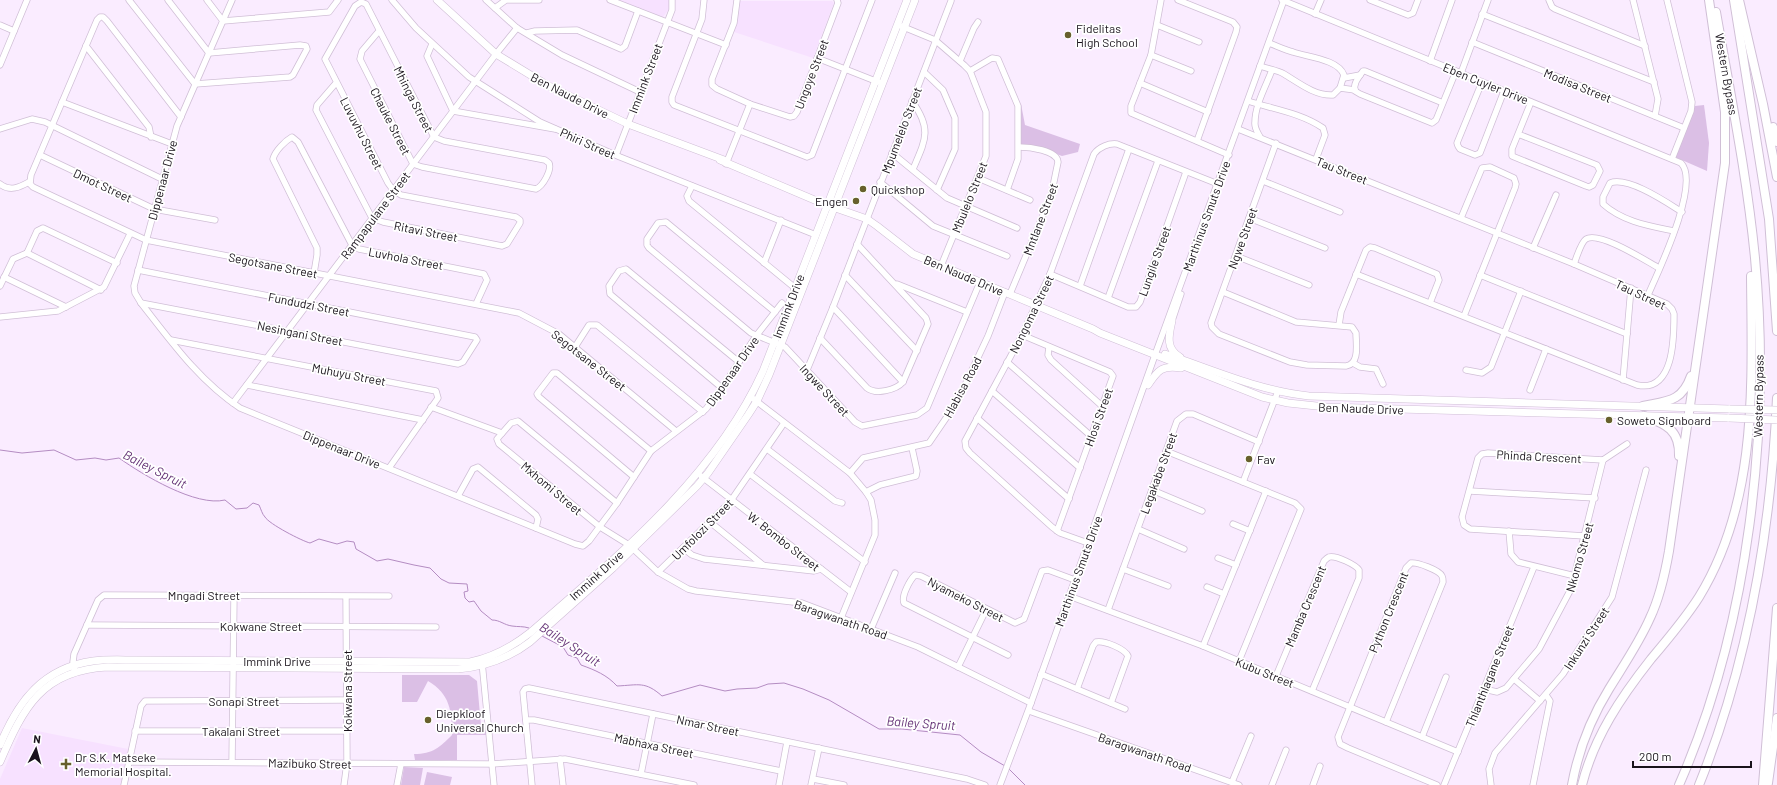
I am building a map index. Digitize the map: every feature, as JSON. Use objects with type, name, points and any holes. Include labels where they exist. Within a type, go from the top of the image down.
[{"type":"highway","points":[[1572,785],[1581,749],[1596,713],[1642,634],[1657,601],[1669,551],[1724,181],[1726,149],[1725,112],[1709,0]]},
{"type":"highway","name":"Western Bypass","points":[[1679,785],[1701,729],[1722,663],[1741,577],[1755,466],[1760,393],[1759,322],[1755,257],[1742,154],[1714,0]]},
{"type":"highway","name":"Western Bypass","points":[[1734,0],[1769,219],[1777,330]]},
{"type":"highway","points":[[1739,0],[1763,104],[1777,177]]},
{"type":"highway","points":[[1763,104],[1770,117],[1777,142]]},
{"type":"highway","points":[[1582,785],[1594,748],[1613,712],[1637,677],[1688,614],[1699,597],[1720,557],[1731,528],[1742,480],[1749,427],[1753,340],[1751,270],[1755,257]]},
{"type":"highway","points":[[1643,406],[1671,400],[1679,396],[1686,387],[1697,363]]},
{"type":"highway","name":"Western Bypass","points":[[1699,785],[1729,701],[1751,614],[1763,550],[1770,499],[1777,398]]},
{"type":"highway","points":[[1644,416],[1664,424],[1676,436],[1679,446],[1679,478]]},
{"type":"highway","points":[[1763,785],[1777,608]]},
{"type":"highway","points":[[1768,785],[1777,718]]},
{"type":"main road","name":"Ben Naude Drive","points":[[437,0],[496,54],[560,92],[628,124],[832,205],[840,206],[842,209],[866,219],[882,229],[908,251],[941,266],[1093,329],[1194,367],[1275,401],[1307,406],[1332,407],[1777,420]]},
{"type":"main road","name":"Immink Drive","points":[[901,26],[907,0]]},
{"type":"main road","name":"Immink Drive","points":[[0,745],[14,714],[24,700],[46,680],[91,661],[104,660],[233,664],[482,662],[512,654],[538,635],[631,547],[701,476],[716,450],[754,399],[832,205],[901,26],[915,0]]},
{"type":"main road","name":"Immink Drive","points":[[777,344],[795,288],[816,234],[832,205]]},
{"type":"main road","points":[[1172,321],[1169,333],[1170,346],[1175,353],[1194,367]]},
{"type":"main road","name":"Ben Naude Drive","points":[[1194,367],[1293,395],[1777,410]]},
{"type":"main road","points":[[1148,385],[1157,372],[1165,368],[1194,367]]},
{"type":"main road","name":"Immink Drive","points":[[482,662],[515,645],[631,547]]},
{"type":"main road","name":"Immink Drive","points":[[0,762],[22,713],[43,690],[74,669]]},
{"type":"street","points":[[0,64],[27,0]]},
{"type":"street","points":[[129,0],[195,84],[290,77],[293,75],[306,51],[306,46],[300,45],[209,53],[168,0]]},
{"type":"street","points":[[207,0],[223,20],[329,12],[338,0]]},
{"type":"street","name":"Dippenaar Drive","points":[[232,0],[181,117],[162,179],[134,290],[141,302],[171,340],[200,373],[233,403],[250,412],[582,546],[588,543],[618,503],[651,451],[703,412],[722,388],[756,336],[782,303]]},
{"type":"street","name":"Phiri Street","points":[[392,0],[432,44],[475,81],[540,122],[692,186],[816,234]]},
{"type":"street","points":[[486,0],[517,28],[574,62],[640,92]]},
{"type":"street","points":[[495,8],[505,1],[539,0]]},
{"type":"street","points":[[610,0],[726,45]]},
{"type":"street","name":"Immink Street","points":[[616,155],[672,10],[672,0]]},
{"type":"street","points":[[704,0],[704,15],[672,99],[674,105],[805,157],[812,155],[872,0]]},
{"type":"street","name":"Ungoye Street","points":[[737,0],[735,21],[712,79],[713,86],[750,104],[785,117],[794,116],[838,3],[837,0]]},
{"type":"street","points":[[1161,0],[1152,55],[1130,111],[1132,114],[1229,155]]},
{"type":"street","points":[[1178,0],[1233,22],[1237,27],[1197,141]]},
{"type":"street","name":"Eben Cuyler Drive","points":[[1283,0],[1681,163],[1686,171],[1682,212]]},
{"type":"street","name":"Marthinus Smuts Drive","points":[[1028,711],[1229,155],[1283,0]]},
{"type":"street","points":[[1315,14],[1321,0]]},
{"type":"street","points":[[1370,0],[1385,3],[1410,15],[1413,12],[1418,0]]},
{"type":"street","points":[[1430,61],[1452,0]]},
{"type":"street","points":[[1340,88],[1355,90],[1360,94],[1430,123],[1434,123],[1472,42],[1488,0]]},
{"type":"street","points":[[1549,0],[1555,9],[1645,46]]},
{"type":"street","points":[[1633,0],[1659,101],[1654,116]]},
{"type":"street","points":[[1667,0],[1692,100],[1692,108],[1672,159]]},
{"type":"street","name":"Mpumelelo Street","points":[[807,370],[833,308],[880,182],[951,1]]},
{"type":"street","name":"Mhinga Street","points":[[355,6],[359,2],[366,4],[434,137],[444,141],[546,160],[550,164],[550,168]]},
{"type":"street","name":"Luvuvhu Street","points":[[355,6],[325,57],[336,83],[393,190]]},
{"type":"street","points":[[527,33],[535,31],[577,30],[621,49],[625,46],[638,11]]},
{"type":"street","points":[[1482,14],[1654,82]]},
{"type":"street","points":[[0,184],[6,188],[20,188],[29,182],[97,20],[102,17],[107,21],[181,117]]},
{"type":"street","points":[[960,61],[978,22]]},
{"type":"street","points":[[0,25],[14,31]]},
{"type":"street","points":[[1157,25],[1199,42]]},
{"type":"street","name":"Mbulelo Street","points":[[901,26],[936,40],[960,61],[970,72],[986,112],[987,152],[978,178],[941,266]]},
{"type":"street","name":"Rampapulane Street","points":[[233,403],[453,110],[517,28]]},
{"type":"street","name":"Chauke Street","points":[[379,31],[362,51],[360,59],[413,164],[422,168],[536,189],[540,187],[550,168]]},
{"type":"street","name":"Modisa Street","points":[[1472,42],[1684,128]]},
{"type":"street","points":[[1260,66],[1285,75],[1310,89],[1328,95],[1335,95],[1344,78],[1343,72],[1337,67],[1317,58],[1293,52],[1269,43]]},
{"type":"street","points":[[432,44],[427,56],[453,110],[545,129],[557,129]]},
{"type":"street","points":[[86,46],[149,127],[151,137]]},
{"type":"street","points":[[1152,55],[1191,71]]},
{"type":"street","points":[[817,58],[879,82]]},
{"type":"street","points":[[970,72],[992,58],[1000,60],[1017,102],[1018,161],[1007,190]]},
{"type":"street","points":[[1260,137],[1254,121],[1272,70]]},
{"type":"street","points":[[1355,90],[1355,83],[1360,75],[1363,71],[1368,71],[1443,103]]},
{"type":"street","points":[[924,72],[943,90],[955,118],[955,149],[937,190]]},
{"type":"street","points":[[1344,78],[1360,75]]},
{"type":"street","points":[[1482,82],[1457,142],[1461,150],[1475,155],[1480,153],[1504,91]]},
{"type":"street","points":[[336,83],[317,105],[316,110],[372,218]]},
{"type":"street","points":[[1140,83],[1208,112]]},
{"type":"street","points":[[912,101],[922,116],[925,134],[923,145],[913,169]]},
{"type":"street","points":[[1248,101],[1296,115],[1323,128],[1325,135],[1316,159]]},
{"type":"street","points":[[62,102],[172,144]]},
{"type":"street","points":[[1518,134],[1596,164],[1600,171],[1593,185],[1588,187],[1515,158],[1511,154],[1518,134],[1531,102]]},
{"type":"street","points":[[724,162],[750,104]]},
{"type":"street","points":[[0,128],[32,119],[45,122],[162,179]]},
{"type":"street","name":"Tau Street","points":[[1238,128],[1574,264],[1667,304],[1673,311],[1668,366],[1663,378],[1650,386],[1641,386],[1356,274]]},
{"type":"street","name":"Luvhola Street","points":[[314,272],[318,255],[317,248],[274,162],[274,156],[288,140],[294,138],[298,142],[352,245],[359,249],[484,274],[487,280],[476,304]]},
{"type":"street","name":"Nongoma Street","points":[[1088,543],[1057,531],[967,451],[964,442],[1022,335],[1050,274],[1096,152],[1112,143],[1218,184]]},
{"type":"street","name":"Ngwe Street","points":[[1276,143],[1211,323],[1212,327],[1215,332],[1290,362],[1307,365],[1346,366],[1353,363]]},
{"type":"street","name":"Mntlane Street","points":[[1008,293],[1051,196],[1058,162],[1054,155],[1036,148],[1018,147]]},
{"type":"street","points":[[1080,286],[1129,149]]},
{"type":"street","points":[[892,153],[947,198],[1017,228]]},
{"type":"street","name":"Dmot Street","points":[[40,155],[154,209],[215,220]]},
{"type":"street","points":[[1108,298],[1158,161]]},
{"type":"street","points":[[1461,218],[1482,168],[1490,167],[1512,176],[1515,179],[1516,185],[1464,316]]},
{"type":"street","name":"Lungile Street","points":[[1050,274],[1131,308],[1136,307],[1139,304],[1186,172]]},
{"type":"street","points":[[978,178],[1030,200]]},
{"type":"street","points":[[1263,181],[1340,212]]},
{"type":"street","name":"Segotsane Street","points":[[29,182],[33,187],[130,234],[146,240],[522,314],[559,334],[676,431]]},
{"type":"street","points":[[880,182],[929,224],[1007,256]]},
{"type":"street","points":[[1648,295],[1682,212],[1650,192],[1623,183],[1610,183],[1603,197],[1603,204],[1621,216],[1640,224],[1674,231]]},
{"type":"street","points":[[692,186],[687,196],[689,201],[795,288]]},
{"type":"street","name":"Ritavi Street","points":[[372,218],[383,222],[503,246],[509,242],[520,223],[520,220],[516,217],[401,195],[393,190]]},
{"type":"street","points":[[1533,248],[1556,195]]},
{"type":"street","points":[[1249,218],[1325,248]]},
{"type":"street","points":[[764,263],[781,220]]},
{"type":"street","name":"Ingwe Street","points":[[775,312],[667,222],[662,221],[658,223],[647,239],[647,246],[756,336],[785,347],[855,422],[861,426],[869,426],[917,415],[924,411],[928,406],[980,282]]},
{"type":"street","points":[[0,286],[13,259],[27,253],[37,231],[43,228],[117,263]]},
{"type":"street","points":[[0,317],[54,312],[101,290],[106,285],[130,234]]},
{"type":"street","points":[[1574,264],[1583,242],[1589,238],[1626,248],[1659,268]]},
{"type":"street","points":[[820,338],[868,390],[882,390],[898,387],[903,382],[928,324],[928,320],[857,244]]},
{"type":"street","points":[[1339,325],[1340,312],[1366,250],[1370,247],[1437,274],[1439,280],[1430,304]]},
{"type":"street","points":[[27,253],[101,290]]},
{"type":"street","points":[[1236,256],[1309,285]]},
{"type":"street","points":[[722,388],[610,294],[609,286],[619,271],[625,268],[630,271],[739,362]]},
{"type":"street","name":"Fundudzi Street","points":[[138,270],[474,337],[477,342],[463,362],[458,364]]},
{"type":"street","points":[[845,275],[917,351]]},
{"type":"street","points":[[1157,354],[1172,321],[1185,275]]},
{"type":"street","points":[[1480,275],[1627,334]]},
{"type":"street","points":[[4,277],[66,307]]},
{"type":"street","points":[[895,283],[967,312]]},
{"type":"street","points":[[1623,380],[1631,288]]},
{"type":"street","points":[[1466,370],[1479,373],[1488,371],[1492,366],[1521,291]]},
{"type":"street","points":[[1223,292],[1296,322],[1352,327],[1355,331],[1355,358],[1353,363],[1360,367],[1376,369],[1379,372],[1383,384]]},
{"type":"street","name":"Hlabisa Road","points":[[850,473],[863,458],[928,444],[956,404],[1008,293]]},
{"type":"street","name":"Nesingani Street","points":[[141,302],[458,364]]},
{"type":"street","points":[[833,308],[903,382]]},
{"type":"street","points":[[575,347],[589,325],[597,325],[703,412]]},
{"type":"street","name":"Hlosi Street","points":[[1022,335],[1111,373],[1112,378],[1057,531]]},
{"type":"street","name":"Muhuyu Street","points":[[171,340],[437,392],[438,396],[423,420],[389,468]]},
{"type":"street","points":[[1049,347],[1048,355],[1051,360],[1102,406]]},
{"type":"street","points":[[1530,390],[1546,349]]},
{"type":"street","name":"Marthinus Smuts Drive","points":[[1128,432],[1148,385],[1157,354]]},
{"type":"street","points":[[1007,362],[1091,436]]},
{"type":"street","points":[[634,477],[539,397],[537,393],[552,374],[557,373],[651,451]]},
{"type":"street","points":[[247,385],[423,420]]},
{"type":"street","points":[[992,391],[1080,468]]},
{"type":"street","points":[[1243,482],[1278,391]]},
{"type":"street","points":[[754,399],[850,473],[866,492],[872,504],[876,531],[865,562],[841,618]]},
{"type":"street","points":[[431,407],[502,433],[515,420],[520,422],[618,503]]},
{"type":"street","name":"Legakabe Street","points":[[1108,610],[1177,421],[1186,414],[1193,414],[1259,442]]},
{"type":"street","points":[[977,418],[1069,499]]},
{"type":"street","name":"Umfolozi Street","points":[[658,572],[732,500],[784,423]]},
{"type":"street","name":"Mxhomi Street","points":[[502,433],[497,439],[499,444],[600,527],[631,547]]},
{"type":"street","points":[[1603,460],[1627,444]]},
{"type":"street","points":[[866,492],[880,485],[916,476],[917,472],[912,448]]},
{"type":"street","points":[[767,449],[826,494],[842,503]]},
{"type":"street","points":[[1166,451],[1295,503],[1300,508],[1300,514],[1239,661]]},
{"type":"street","name":"Phinda Crescent","points":[[1585,536],[1472,530],[1464,526],[1462,517],[1478,458],[1485,454],[1603,460]]},
{"type":"street","name":"Nkomo Street","points":[[1484,689],[1493,692],[1500,692],[1506,688],[1542,644],[1565,601],[1575,576],[1603,460]]},
{"type":"street","points":[[458,496],[473,468],[478,467],[536,515],[538,519],[536,528]]},
{"type":"street","name":"Inkunzi Street","points":[[1492,785],[1489,769],[1495,753],[1563,674],[1612,597],[1646,470]]},
{"type":"street","points":[[750,474],[865,562]]},
{"type":"street","name":"W. Bombo Street","points":[[701,476],[851,592]]},
{"type":"street","points":[[1152,490],[1202,511]]},
{"type":"street","points":[[1203,646],[1266,491]]},
{"type":"street","points":[[1470,491],[1595,498]]},
{"type":"street","points":[[710,522],[763,565]]},
{"type":"street","points":[[1233,524],[1250,531]]},
{"type":"street","points":[[1138,529],[1184,549]]},
{"type":"street","points":[[1509,532],[1511,554],[1518,562],[1575,576]]},
{"type":"street","name":"Baragwanath Road","points":[[631,547],[658,572],[691,590],[800,602],[918,647],[1031,703]]},
{"type":"street","points":[[683,548],[692,555],[704,559],[814,571],[821,569]]},
{"type":"street","name":"Mamba Crescent","points":[[1276,676],[1324,561],[1329,557],[1333,557],[1355,566],[1359,570],[1359,578],[1312,692]]},
{"type":"street","points":[[1218,558],[1236,565]]},
{"type":"street","name":"Python Crescent","points":[[1386,722],[1443,582],[1443,578],[1440,573],[1418,563],[1411,564],[1406,568],[1338,734],[1338,740],[1340,744],[1437,785]]},
{"type":"street","name":"Thlanthlagane Street","points":[[1444,785],[1534,567]]},
{"type":"street","points":[[1123,569],[1168,586]]},
{"type":"street","name":"Nyameko Street","points":[[972,638],[904,603],[904,598],[912,578],[915,575],[921,576],[1014,623],[1020,623],[1024,619],[1042,571],[1048,570],[1075,580]]},
{"type":"street","points":[[871,629],[895,573]]},
{"type":"street","points":[[1207,587],[1224,594]]},
{"type":"street","name":"Mngadi Street","points":[[74,669],[74,654],[99,598],[104,595],[389,596]]},
{"type":"street","points":[[232,762],[234,596]]},
{"type":"street","name":"Kokwana Street","points":[[344,785],[347,763],[348,700],[346,596]]},
{"type":"street","name":"Kubu Street","points":[[1069,596],[1203,646],[1458,752]]},
{"type":"street","points":[[958,667],[986,610]]},
{"type":"street","name":"Kokwane Street","points":[[87,625],[436,627]]},
{"type":"street","points":[[972,638],[1008,655]]},
{"type":"street","points":[[1077,689],[1093,646],[1096,642],[1102,642],[1125,652],[1128,656],[1111,703]]},
{"type":"street","points":[[482,662],[494,785]]},
{"type":"street","points":[[1041,674],[1125,709]]},
{"type":"street","points":[[1422,737],[1446,677]]},
{"type":"street","points":[[1514,679],[1540,701]]},
{"type":"street","name":"Nmar Street","points":[[532,785],[523,692],[525,689],[529,688],[819,748],[966,782],[985,785]]},
{"type":"street","points":[[1533,785],[1550,701],[1546,694]]},
{"type":"street","name":"Sonapi Street","points":[[135,730],[142,704],[147,701],[348,700]]},
{"type":"street","points":[[1000,785],[1028,711]]},
{"type":"street","name":"Baragwanath Road","points":[[1028,711],[1240,785]]},
{"type":"street","points":[[641,774],[653,714]]},
{"type":"street","name":"Mabhaxa Street","points":[[526,720],[534,720],[781,771]]},
{"type":"street","points":[[124,785],[135,730]]},
{"type":"street","name":"Takalani Street","points":[[135,730],[233,732],[347,731]]},
{"type":"street","points":[[1232,782],[1251,736]]},
{"type":"street","points":[[779,785],[787,742]]},
{"type":"street","points":[[811,785],[819,748]]},
{"type":"street","points":[[1272,785],[1286,750]]},
{"type":"street","points":[[560,759],[563,785]]},
{"type":"street","name":"Mazibuko Street","points":[[129,762],[492,764],[560,759],[694,785]]},
{"type":"street","points":[[397,785],[401,764]]},
{"type":"street","points":[[1313,785],[1320,766]]},
{"type":"street","points":[[813,778],[844,785]]},
{"type":"shaded area","points":[[618,0],[669,0],[669,9],[663,17]]},
{"type":"shaded area","points":[[740,1],[832,1],[834,3],[813,58],[734,32],[738,19]]},
{"type":"shaded area","points":[[1019,104],[1021,104],[1025,125],[1080,144],[1078,152],[1062,156],[1034,146],[1021,145]]},
{"type":"shaded area","points":[[1704,105],[1709,143],[1707,171],[1675,157],[1695,106]]},
{"type":"shaded area","points":[[402,675],[469,675],[477,681],[481,726],[486,726],[487,735],[457,735],[457,760],[415,760],[414,754],[426,753],[436,749],[452,735],[450,711],[445,697],[428,681],[417,702],[402,702]]},
{"type":"shaded area","name":"Dr S.K. Matseke Memorial Hospital.","points":[[22,728],[128,749],[121,785],[0,785],[0,779]]},
{"type":"shaded area","points":[[404,767],[423,768],[420,785],[401,785]]},
{"type":"shaded area","points":[[427,772],[452,777],[450,785],[424,785]]},
{"type":"waterway","name":"Bailey Spruit","points":[[0,450],[22,453],[54,450],[76,460],[95,458],[106,460],[119,458],[155,481],[185,494],[200,499],[213,501],[225,500],[236,509],[247,508],[253,503],[259,505],[263,514],[273,524],[306,542],[310,543],[319,539],[337,544],[347,541],[354,542],[356,549],[377,561],[388,559],[430,568],[441,579],[449,583],[467,584],[468,591],[464,592],[465,598],[469,602],[474,601],[481,611],[492,620],[509,625],[529,628]]},
{"type":"waterway","name":"Bailey Spruit","points":[[542,636],[563,647],[568,655],[577,658],[581,665],[600,673],[617,686],[646,686],[662,696],[700,685],[725,691],[757,688],[768,684],[784,683],[829,700],[879,729],[902,729],[960,735],[981,752],[1005,766]]},
{"type":"waterway","name":"Bailey Spruit","points":[[1009,769],[1025,785]]},
{"type":"place","name":"Fidelitas High School","points":[[1068,35]]},
{"type":"place","name":"Quickshop","points":[[863,189]]},
{"type":"place","name":"Engen","points":[[856,201]]},
{"type":"place","name":"Soweto Signboard","points":[[1609,420]]},
{"type":"place","name":"Fav","points":[[1249,459]]},
{"type":"place","name":"Diepkloof Universal Church","points":[[428,720]]},
{"type":"place","name":"Dr S.K. Matseke Memorial Hospital.","points":[[66,764]]}]
